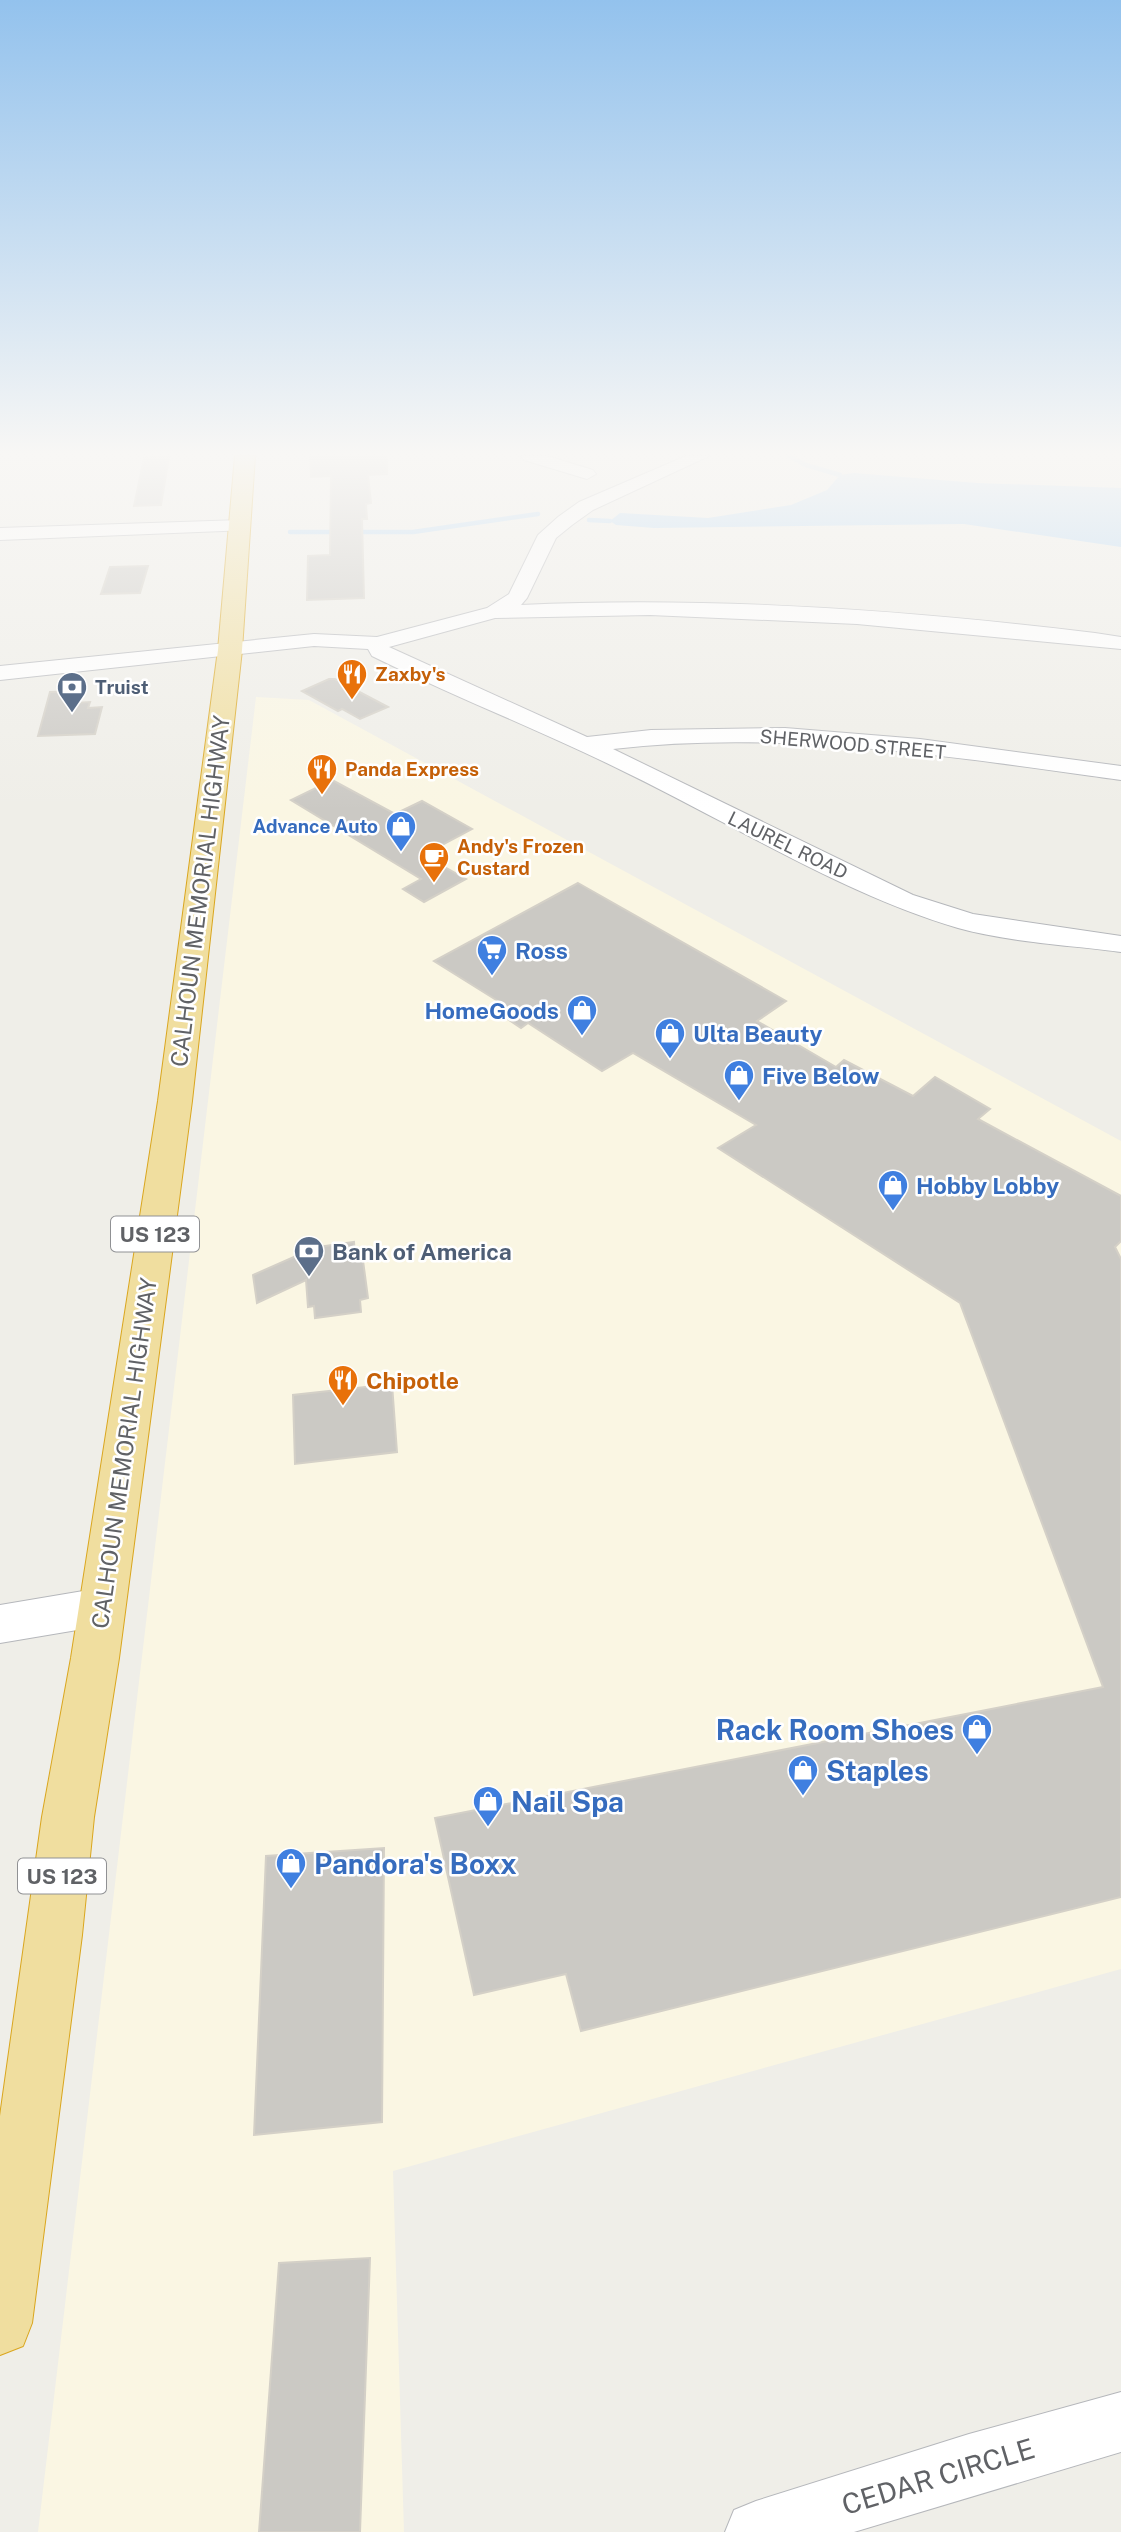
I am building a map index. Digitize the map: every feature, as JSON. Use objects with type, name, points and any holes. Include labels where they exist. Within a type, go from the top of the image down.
[{"type":"highway","name":"CALHOUN MEMORIAL HIGHWAY","points":[[0,2323],[52,1961],[68,1817],[175,1101],[230,650],[237,574]]},
{"type":"street","points":[[494,611],[517,598],[528,574]]},
{"type":"street","points":[[0,673],[314,640],[377,643],[494,611],[580,608],[740,611],[1037,632],[1121,643]]},
{"type":"street","name":"LAUREL ROAD","points":[[377,643],[380,651],[446,684],[473,692],[509,712],[584,745],[903,901],[969,922],[1121,944]]},
{"type":"street","name":"SHERWOOD STREET","points":[[584,745],[626,738],[687,735],[788,736],[863,742],[1121,774]]},
{"type":"street","points":[[0,1624],[101,1607]]},
{"type":"street","name":"CEDAR CIRCLE","points":[[756,2532],[969,2465],[1121,2422]]},
{"type":"shaded area","points":[[256,697],[309,700],[1121,1141],[1121,1969],[393,2171],[404,2532],[38,2532]]},
{"type":"building","points":[[108,574],[146,574],[140,593],[101,594]]},
{"type":"building","points":[[308,574],[363,574],[364,598],[307,600]]},
{"type":"building","name":"Zaxby's","points":[[335,679],[388,707],[360,719],[342,709],[338,711],[302,691]]},
{"type":"building","name":"Truist","points":[[77,691],[74,703],[90,702],[88,708],[102,707],[95,734],[38,736],[50,692]]},
{"type":"building","points":[[332,780],[395,814],[422,801],[472,829],[423,855],[466,879],[424,902],[403,889],[421,879],[291,800]]},
{"type":"building","points":[[578,883],[786,1001],[757,1021],[836,1067],[844,1060],[913,1096],[935,1077],[990,1109],[978,1119],[1121,1196],[1121,1241],[1115,1247],[1121,1259],[1121,1897],[581,2031],[566,1974],[474,1995],[435,1818],[1103,1687],[960,1303],[718,1148],[756,1125],[633,1053],[602,1071],[528,1023],[521,1028],[493,1009],[501,1003],[434,961]]},
{"type":"building","name":"Bank of America","points":[[354,1242],[355,1254],[362,1253],[368,1298],[360,1300],[361,1312],[315,1318],[314,1306],[308,1307],[306,1280],[257,1303],[253,1275],[303,1253],[303,1249]]},
{"type":"building","points":[[392,1384],[397,1452],[295,1464],[293,1395]]},
{"type":"building","points":[[384,1848],[382,2122],[254,2135],[266,1856]]},
{"type":"building","points":[[370,2258],[360,2532],[259,2532],[279,2263]]},
{"type":"place","name":"Zaxby's","points":[[352,701]]},
{"type":"place","name":"Truist","points":[[72,714]]},
{"type":"place","name":"Panda Express","points":[[322,796]]},
{"type":"place","name":"Advance Auto","points":[[401,853]]},
{"type":"place","name":"Andy's Frozen Custard","points":[[434,884]]},
{"type":"place","name":"Ross","points":[[492,977]]},
{"type":"place","name":"HomeGoods","points":[[582,1037]]},
{"type":"place","name":"Ulta Beauty","points":[[670,1060]]},
{"type":"place","name":"Five Below","points":[[739,1102]]},
{"type":"place","name":"Hobby Lobby","points":[[893,1212]]},
{"type":"place","name":"Bank of America","points":[[309,1278]]},
{"type":"place","name":"Chipotle","points":[[343,1407]]},
{"type":"place","name":"Rack Room Shoes","points":[[977,1756]]},
{"type":"place","name":"Staples","points":[[803,1797]]},
{"type":"place","name":"Nail Spa","points":[[488,1828]]},
{"type":"place","name":"Pandora's Boxx","points":[[291,1890]]}]
